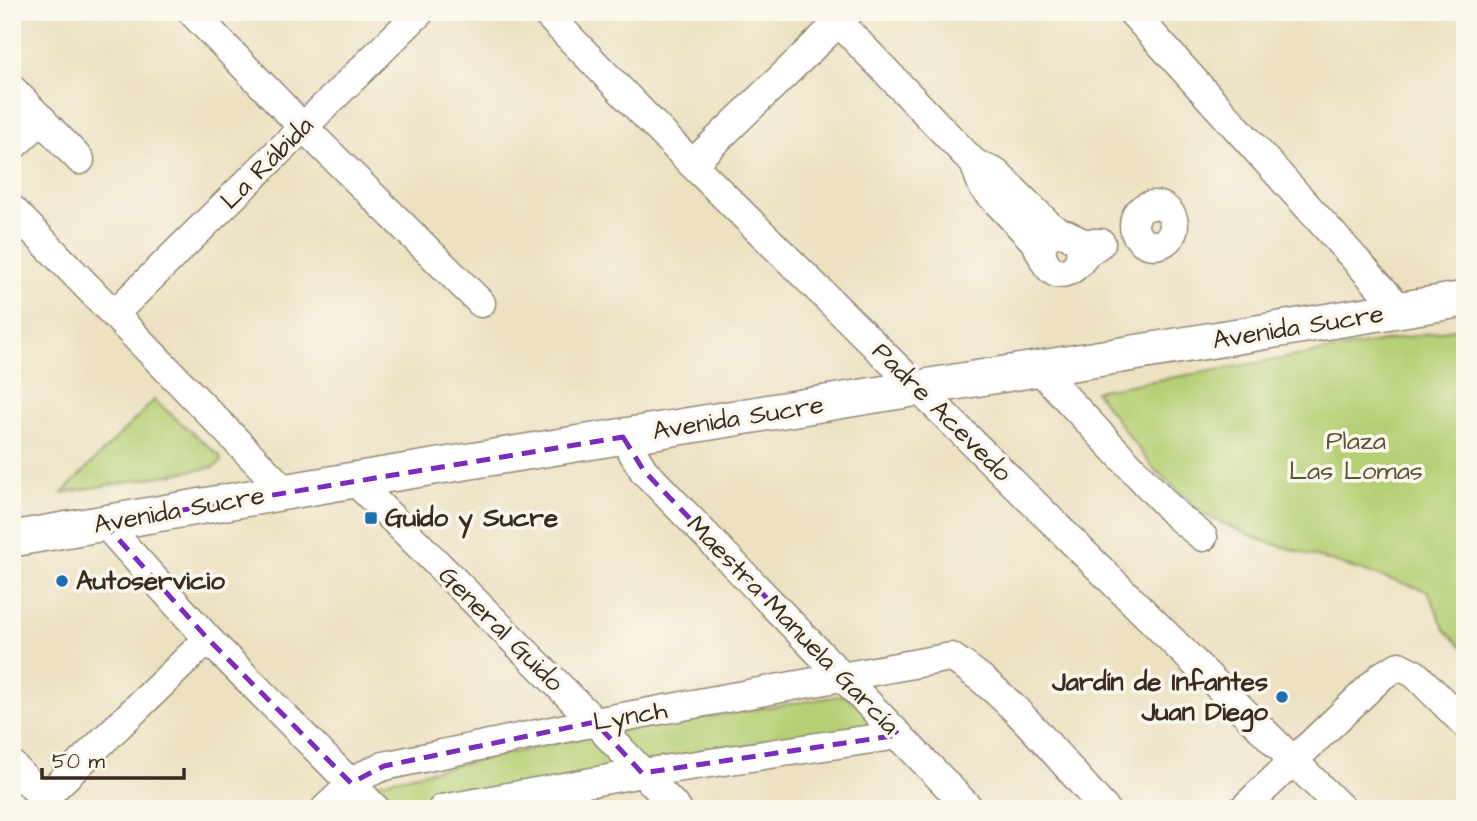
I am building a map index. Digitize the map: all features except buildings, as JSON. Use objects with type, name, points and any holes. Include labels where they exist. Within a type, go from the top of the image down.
[{"type":"main road","name":"Avenida Sucre","points":[[12,539],[354,480],[1465,299]]},
{"type":"street","points":[[192,12],[303,127],[481,303]]},
{"type":"street","name":"La Rábida","points":[[114,314],[420,12]]},
{"type":"street","name":"Padre Acevedo","points":[[545,12],[692,164],[1342,809]]},
{"type":"street","points":[[1132,12],[1401,310]]},
{"type":"street","points":[[692,164],[839,15],[974,163],[983,187],[1036,243],[1041,254],[1046,239],[1054,234],[1102,239],[1051,227],[996,173],[974,163]]},
{"type":"street","points":[[12,89],[80,160]]},
{"type":"street","points":[[12,147],[42,119]]},
{"type":"street","points":[[12,209],[286,492]]},
{"type":"street","points":[[1040,370],[1177,516],[1203,537]]},
{"type":"street","name":"Maestra Manuela García","points":[[623,437],[644,471],[970,809]]},
{"type":"street","name":"General Guido","points":[[354,480],[595,722],[677,809]]},
{"type":"street","points":[[104,523],[208,639],[376,809]]},
{"type":"street","points":[[12,765],[49,803],[208,639]]},
{"type":"street","name":"Lynch","points":[[325,809],[351,783],[371,770],[384,766],[595,722],[951,657],[976,673],[999,694],[1105,809]]},
{"type":"street","points":[[1243,809],[1383,675],[1399,666],[1415,674],[1465,724]]},
{"type":"street","points":[[442,809],[642,773],[899,735]]},
{"type":"highlighted area","points":[[623,437],[644,471],[899,735],[642,773],[595,722],[384,766],[351,783],[208,639],[104,523]]},
{"type":"green space","name":"Plaza Las Lomas","points":[[1465,327],[1465,650],[1445,630],[1428,591],[1261,540],[1206,516],[1154,469],[1095,391]]},
{"type":"green space","points":[[154,400],[220,456],[221,462],[214,467],[62,493]]},
{"type":"green space","points":[[846,695],[881,727],[639,766],[405,809],[345,809],[368,785],[592,735]]},
{"type":"place","name":"Guido y Sucre","points":[[371,518]]},
{"type":"place","name":"Autoservicio","points":[[62,581]]},
{"type":"place","name":"Jardín de Infantes Juan Diego","points":[[1282,697]]}]
